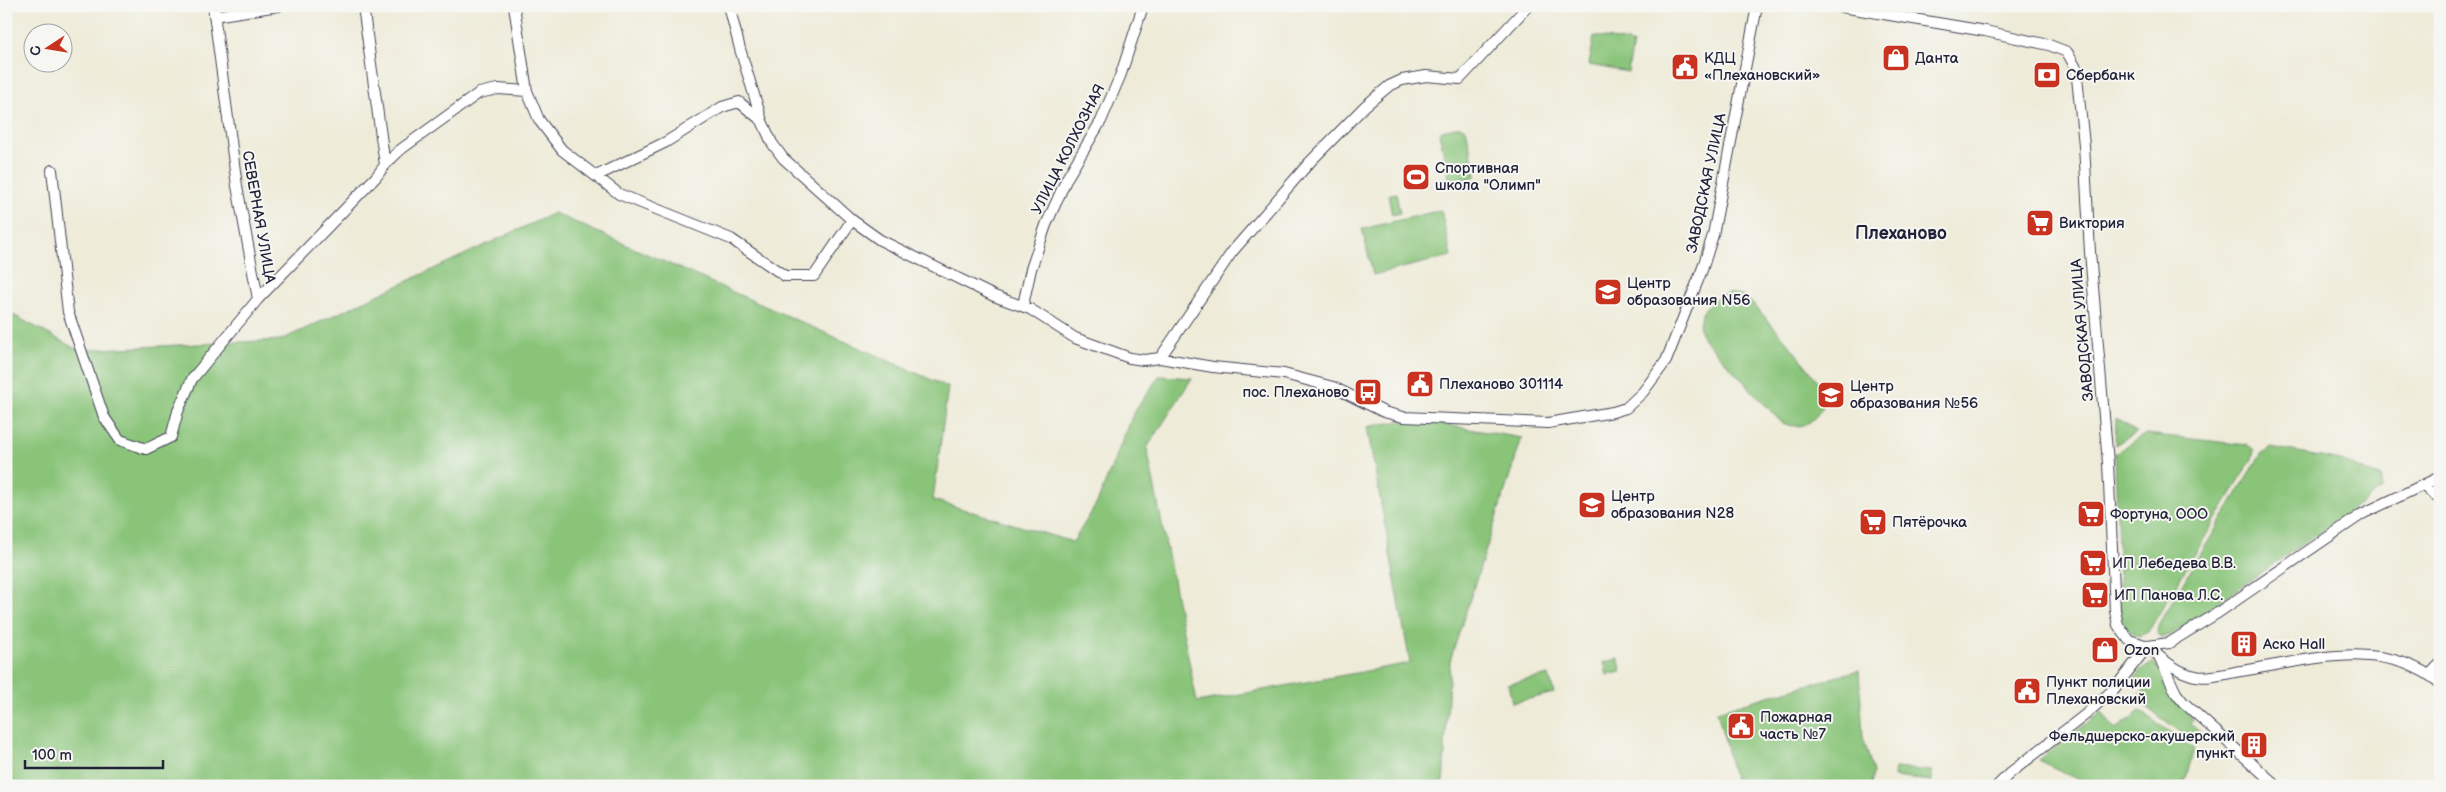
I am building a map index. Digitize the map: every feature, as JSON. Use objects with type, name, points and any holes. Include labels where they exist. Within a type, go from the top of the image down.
[{"type":"street","name":"СЕВЕРНАЯ УЛИЦА","points":[[258,299],[237,186],[213,11],[279,6]]},
{"type":"street","points":[[363,6],[385,164]]},
{"type":"street","points":[[514,6],[527,91],[539,120],[562,150],[619,194],[731,239],[785,276],[814,276],[852,220]]},
{"type":"street","points":[[729,6],[737,40],[764,125]]},
{"type":"street","name":"УЛИЦА КОЛХОЗНАЯ","points":[[1023,305],[1031,269],[1046,225],[1067,178],[1104,114],[1121,74],[1143,6]]},
{"type":"street","points":[[1160,358],[1232,252],[1309,163],[1365,106],[1389,86],[1402,80],[1426,76],[1460,80],[1528,6]]},
{"type":"street","name":"ЗАВОДСКАЯ УЛИЦА","points":[[764,125],[783,158],[852,220],[894,247],[994,296],[1023,305],[1066,333],[1090,344],[1130,358],[1144,360],[1160,358],[1213,367],[1284,374],[1333,387],[1384,412],[1412,419],[1548,423],[1621,410],[1643,392],[1666,361],[1708,252],[1758,6]]},
{"type":"street","name":"ЗАВОДСКАЯ УЛИЦА","points":[[1836,6],[2031,41],[2060,48],[2071,57],[2076,68],[2084,145],[2090,252],[2108,463],[2115,615],[2118,625],[2126,637],[2148,646]]},
{"type":"street","name":"СЕВЕРНАЯ УЛИЦА","points":[[258,299],[400,150],[479,93],[498,88],[527,91]]},
{"type":"street","points":[[596,176],[666,142],[722,107],[739,102],[764,125]]},
{"type":"street","points":[[52,170],[68,312],[104,417],[120,440],[146,449],[171,437],[178,411],[192,379],[258,299]]},
{"type":"street","points":[[1997,786],[2010,773],[2085,715],[2114,689],[2148,646],[2169,643],[2362,514],[2440,477]]},
{"type":"street","points":[[2424,485],[2440,500]]},
{"type":"street","points":[[2148,646],[2160,658],[2191,675],[2203,677],[2356,654],[2395,659],[2430,674],[2440,683]]},
{"type":"street","points":[[2160,658],[2176,693],[2183,702],[2277,786]]},
{"type":"street","points":[[2430,674],[2440,664]]},
{"type":"green space","points":[[1594,36],[1633,43],[1628,72],[1589,65]]},
{"type":"green space","points":[[1460,126],[1466,129],[1476,175],[1454,182],[1449,178],[1439,133],[1441,130]]},
{"type":"green space","points":[[1396,193],[1400,213],[1392,215],[1388,195]]},
{"type":"green space","points":[[1441,210],[1451,256],[1373,275],[1362,229]]},
{"type":"green space","points":[[554,213],[948,387],[933,500],[1073,542],[1097,503],[1133,414],[1159,376],[1192,378],[1147,448],[1197,702],[1410,663],[1367,427],[1411,419],[1522,438],[1450,661],[1443,786],[6,786],[6,311],[78,350],[281,340]]},
{"type":"green space","points":[[1726,294],[1740,296],[1755,306],[1790,346],[1821,387],[1825,395],[1823,406],[1808,423],[1796,426],[1781,422],[1704,339],[1700,332],[1700,318],[1707,306]]},
{"type":"green space","points":[[2116,418],[2136,432],[2115,445]]},
{"type":"green space","points":[[2146,434],[2248,445],[2254,451],[2252,459],[2148,632],[2139,636],[2131,633],[2126,627],[2120,613],[2115,453]]},
{"type":"green space","points":[[2271,447],[2336,459],[2381,477],[2381,490],[2171,635],[2161,637],[2157,632],[2159,623],[2256,462],[2262,453]]},
{"type":"green space","points":[[1619,659],[1621,672],[1607,675],[1604,662]]},
{"type":"green space","points":[[2154,662],[2171,693],[2194,720],[2191,724],[2204,736],[2204,742],[2199,743],[2190,739],[2136,699],[2146,687],[2135,678],[2140,671]]},
{"type":"green space","points":[[1859,670],[1863,737],[1873,772],[1871,786],[1736,786],[1717,711]]},
{"type":"green space","points":[[1549,675],[1554,693],[1512,703],[1508,684]]},
{"type":"green space","points":[[2140,711],[2194,749],[2184,786],[2092,786],[2038,760],[2102,712],[2115,730]]},
{"type":"green space","points":[[1895,768],[1932,771],[1932,781],[1894,777]]},
{"type":"place","name":"Данта","points":[[1896,58]]},
{"type":"place","name":"КДЦ «Плехановский»","points":[[1685,67]]},
{"type":"place","name":"Сбербанк","points":[[2047,75]]},
{"type":"place","name":"Спортивная школа \"Олимп\"","points":[[1416,177]]},
{"type":"place","name":"Виктория","points":[[2040,223]]},
{"type":"place","name":"Центр образования N56","points":[[1608,292]]},
{"type":"place","name":"Плеханово 301114","points":[[1420,384]]},
{"type":"place","name":"пос. Плеханово","points":[[1368,392]]},
{"type":"place","name":"Центр образования №56","points":[[1831,395]]},
{"type":"place","name":"Центр образования N28","points":[[1592,505]]},
{"type":"place","name":"Фортуна, ООО","points":[[2091,514]]},
{"type":"place","name":"Пятёрочка","points":[[1873,522]]},
{"type":"place","name":"ИП Лебедева В.В.","points":[[2093,563]]},
{"type":"place","name":"ИП Панова Л.С.","points":[[2095,595]]},
{"type":"place","name":"Аско Hall","points":[[2244,644]]},
{"type":"place","name":"Ozon","points":[[2105,650]]},
{"type":"place","name":"Пункт полиции Плехановский","points":[[2027,691]]},
{"type":"place","name":"Пожарная часть №7","points":[[1741,726]]},
{"type":"place","name":"Фельдшерско-акушерский пункт","points":[[2254,745]]},
{"type":"district","name":"Плеханово","points":[[1901,233]]}]
